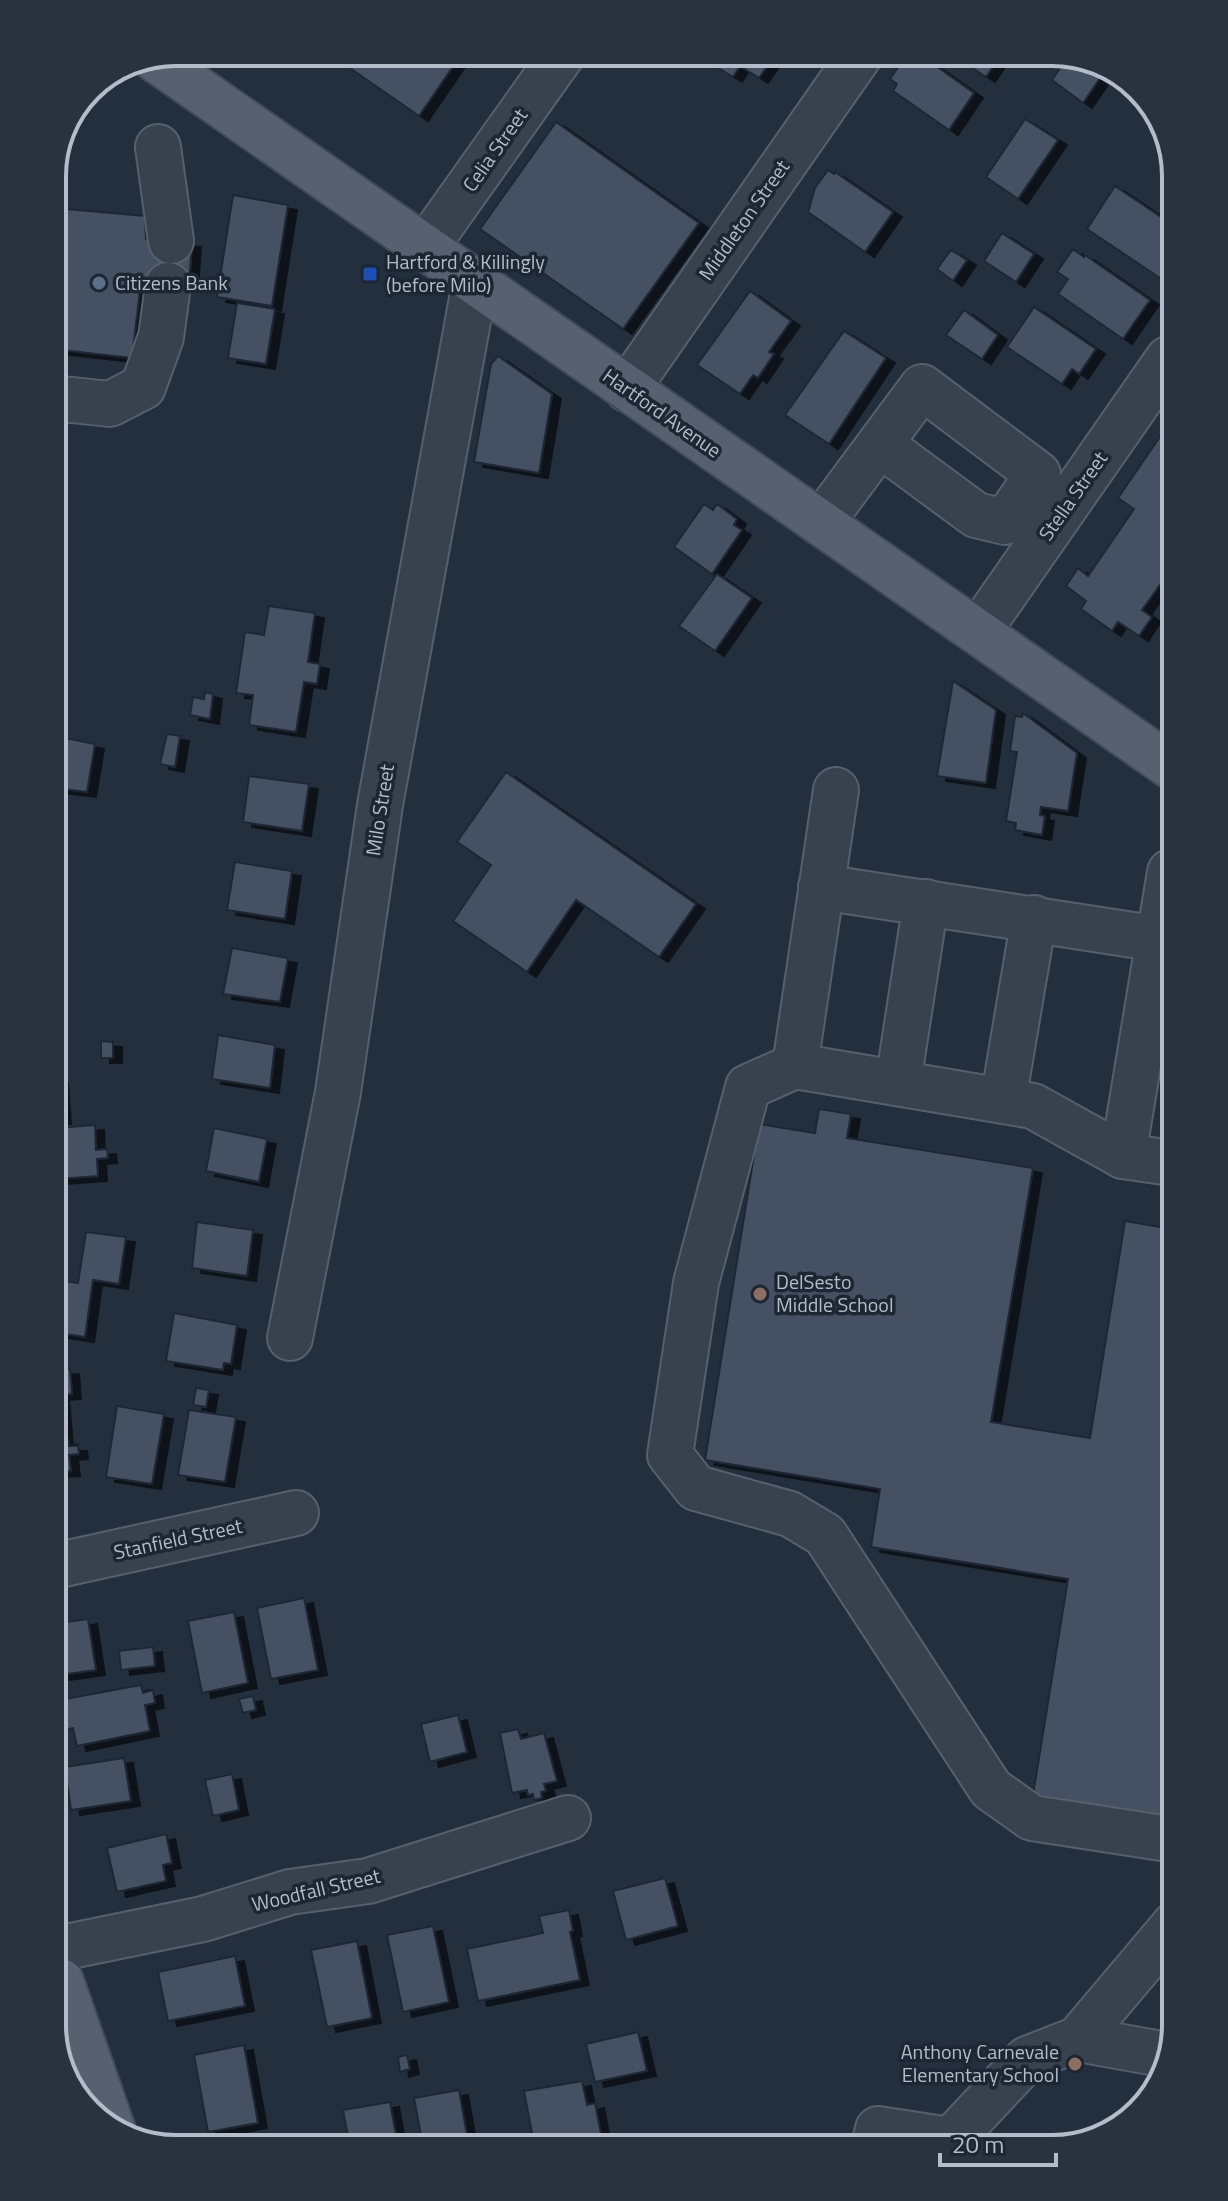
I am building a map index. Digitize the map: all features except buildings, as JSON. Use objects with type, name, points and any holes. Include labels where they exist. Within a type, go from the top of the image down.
[{"type":"main road","name":"Hartford Avenue","points":[[166,67],[1162,760]]},
{"type":"main road","points":[[66,1998],[97,2101]]},
{"type":"street","name":"Celia Street","points":[[425,248],[554,66]]},
{"type":"street","name":"Middleton Street","points":[[627,389],[852,66]]},
{"type":"street","points":[[158,147],[171,241]]},
{"type":"street","name":"Milo Street","points":[[290,1338],[338,1092],[380,805],[475,282]]},
{"type":"street","points":[[66,399],[110,404],[143,387],[161,337],[168,285]]},
{"type":"street","name":"Stella Street","points":[[978,632],[1021,534],[1162,367]]},
{"type":"street","points":[[821,523],[922,387],[1038,474],[1021,534],[976,515],[881,445]]},
{"type":"street","points":[[795,1066],[836,790]]},
{"type":"street","points":[[821,887],[1159,939]]},
{"type":"street","points":[[898,1083],[926,902]]},
{"type":"street","points":[[1003,1101],[1034,918]]},
{"type":"street","points":[[1123,1156],[1162,921]]},
{"type":"street","points":[[1162,1162],[1123,1156],[1033,1106],[795,1066],[748,1087],[696,1283],[670,1455],[696,1488],[790,1514],[825,1535],[991,1789],[1032,1818],[1162,1838]]},
{"type":"street","name":"Stanfield Street","points":[[66,1563],[296,1513]]},
{"type":"street","name":"Woodfall Street","points":[[66,1947],[203,1919],[290,1892],[368,1881],[568,1818]]},
{"type":"street","points":[[959,2135],[1027,2059],[1078,2039],[1162,1939]]},
{"type":"street","points":[[1078,2039],[1158,2053]]},
{"type":"street","points":[[877,2135],[878,2129],[919,2135]]},
{"type":"place","name":"Hartford & Killingly (before Milo)","points":[[370,274]]},
{"type":"place","name":"Citizens Bank","points":[[99,283]]},
{"type":"place","name":"DelSesto Middle School","points":[[760,1294]]},
{"type":"place","name":"Anthony Carnevale Elementary School","points":[[1075,2064]]}]
